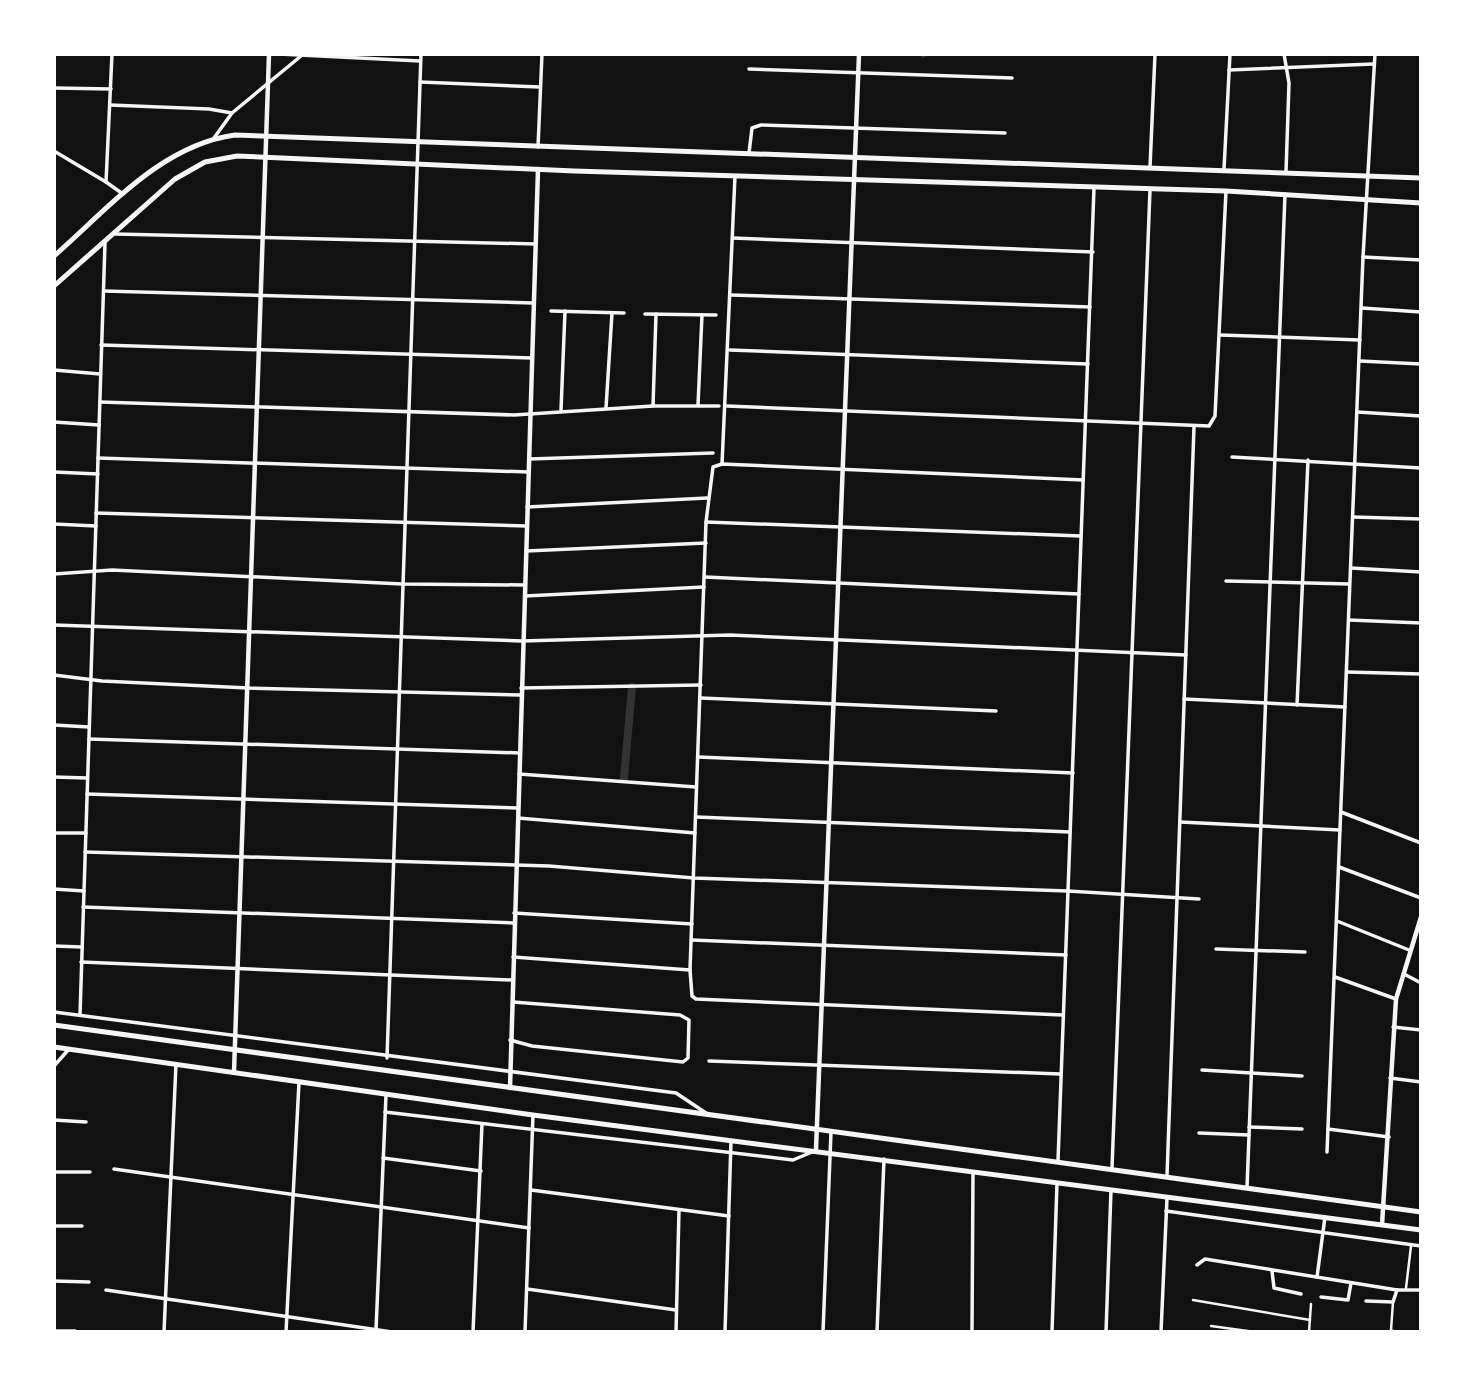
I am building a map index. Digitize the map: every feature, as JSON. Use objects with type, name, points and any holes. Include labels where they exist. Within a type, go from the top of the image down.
[{"type":"main road","points":[[54,256],[176,154],[214,138],[267,135],[538,148],[1224,169],[1421,178]]},
{"type":"main road","points":[[54,287],[190,169],[219,158],[266,156],[854,181],[1226,191],[1421,202]]},
{"type":"main road","points":[[54,1025],[1421,1212]]},
{"type":"main road","points":[[54,1047],[533,1115],[730,1141],[816,1149],[1421,1230]]},
{"type":"street","points":[[106,182],[112,54]]},
{"type":"street","points":[[234,1072],[269,54]]},
{"type":"street","points":[[279,54],[421,61]]},
{"type":"street","points":[[387,1058],[421,54]]},
{"type":"street","points":[[538,148],[541,54]]},
{"type":"street","points":[[385,1112],[798,1160],[816,1149],[859,54]]},
{"type":"street","points":[[1150,167],[1155,54]]},
{"type":"street","points":[[1224,169],[1230,54]]},
{"type":"street","points":[[1283,54],[1289,83],[1286,172]]},
{"type":"street","points":[[1328,1152],[1349,584],[1375,54]]},
{"type":"street","points":[[214,138],[232,113],[302,55]]},
{"type":"street","points":[[1229,70],[1373,64]]},
{"type":"street","points":[[749,69],[1012,78]]},
{"type":"street","points":[[420,82],[540,87]]},
{"type":"street","points":[[54,88],[111,89]]},
{"type":"street","points":[[110,105],[209,109],[232,113]]},
{"type":"street","points":[[749,153],[751,131],[755,125],[1004,133]]},
{"type":"street","points":[[54,150],[125,195]]},
{"type":"street","points":[[510,1089],[538,169]]},
{"type":"street","points":[[722,464],[730,350],[735,176]]},
{"type":"street","points":[[1058,1161],[1094,188]]},
{"type":"street","points":[[1112,1168],[1150,190]]},
{"type":"street","points":[[727,405],[1209,426],[1215,416],[1226,191]]},
{"type":"street","points":[[1247,1188],[1286,194]]},
{"type":"street","points":[[115,234],[536,244]]},
{"type":"street","points":[[733,238],[1093,252]]},
{"type":"street","points":[[80,1015],[105,243]]},
{"type":"street","points":[[1363,257],[1421,260]]},
{"type":"street","points":[[104,290],[533,303]]},
{"type":"street","points":[[731,295],[1090,307]]},
{"type":"street","points":[[1362,308],[1421,312]]},
{"type":"street","points":[[551,311],[624,313]]},
{"type":"street","points":[[561,410],[565,311]]},
{"type":"street","points":[[607,409],[612,313]]},
{"type":"street","points":[[645,314],[716,315]]},
{"type":"street","points":[[653,406],[656,314]]},
{"type":"street","points":[[698,405],[702,315]]},
{"type":"street","points":[[1220,335],[1360,341]]},
{"type":"street","points":[[101,345],[532,358]]},
{"type":"street","points":[[730,350],[1088,365]]},
{"type":"street","points":[[1360,361],[1421,364]]},
{"type":"street","points":[[54,370],[100,374]]},
{"type":"street","points":[[100,402],[530,414],[653,406],[719,406]]},
{"type":"street","points":[[1357,412],[1421,416]]},
{"type":"street","points":[[54,422],[99,425]]},
{"type":"street","points":[[1167,1176],[1194,427]]},
{"type":"street","points":[[529,459],[713,453]]},
{"type":"street","points":[[1232,457],[1421,467]]},
{"type":"street","points":[[98,458],[529,472]]},
{"type":"street","points":[[1297,705],[1308,460]]},
{"type":"street","points":[[1063,1015],[822,1006],[694,998],[690,970],[696,787],[706,522],[713,467],[722,464],[1083,480]]},
{"type":"street","points":[[54,472],[98,474]]},
{"type":"street","points":[[527,507],[708,498]]},
{"type":"street","points":[[96,513],[527,526]]},
{"type":"street","points":[[1353,517],[1421,519]]},
{"type":"street","points":[[706,522],[1082,536]]},
{"type":"street","points":[[54,524],[96,526]]},
{"type":"street","points":[[526,551],[706,543]]},
{"type":"street","points":[[1351,568],[1421,572]]},
{"type":"street","points":[[54,574],[94,571],[402,584],[525,586]]},
{"type":"street","points":[[705,577],[1079,594]]},
{"type":"street","points":[[1226,581],[1349,584]]},
{"type":"street","points":[[525,596],[705,587]]},
{"type":"street","points":[[1349,620],[1421,624]]},
{"type":"street","points":[[54,625],[522,641],[702,635],[1186,655]]},
{"type":"street","points":[[1347,672],[1421,674]]},
{"type":"street","points":[[54,675],[248,688],[520,695]]},
{"type":"street","points":[[521,688],[701,685]]},
{"type":"street","points":[[701,698],[996,711]]},
{"type":"street","points":[[1184,699],[1345,707]]},
{"type":"street","points":[[54,725],[89,727]]},
{"type":"street","points":[[89,739],[520,753]]},
{"type":"street","points":[[698,757],[1073,773]]},
{"type":"street","points":[[519,774],[696,787]]},
{"type":"street","points":[[54,777],[87,778]]},
{"type":"street","points":[[87,794],[518,808]]},
{"type":"street","points":[[1341,812],[1421,843]]},
{"type":"street","points":[[696,817],[1070,832]]},
{"type":"street","points":[[517,818],[695,833]]},
{"type":"street","points":[[1180,822],[1340,830]]},
{"type":"street","points":[[54,833],[86,833]]},
{"type":"street","points":[[85,852],[515,865],[694,878],[1068,891],[1199,899]]},
{"type":"street","points":[[1339,867],[1421,898]]},
{"type":"street","points":[[54,889],[83,891]]},
{"type":"street","points":[[83,907],[514,923]]},
{"type":"street","points":[[514,913],[692,924]]},
{"type":"street","points":[[1382,1225],[1396,999],[1420,919]]},
{"type":"street","points":[[1337,922],[1409,950]]},
{"type":"street","points":[[691,940],[1066,956]]},
{"type":"street","points":[[54,946],[82,947]]},
{"type":"street","points":[[1216,949],[1305,952]]},
{"type":"street","points":[[513,957],[690,970]]},
{"type":"street","points":[[81,962],[512,980]]},
{"type":"street","points":[[1403,973],[1421,983]]},
{"type":"street","points":[[1335,977],[1396,999]]},
{"type":"street","points":[[510,1040],[532,1046],[683,1062],[688,1058],[690,1025],[687,1018],[511,1002]]},
{"type":"street","points":[[54,1012],[387,1058],[676,1093],[710,1116]]},
{"type":"street","points":[[1393,1027],[1421,1030]]},
{"type":"street","points":[[54,1066],[68,1049]]},
{"type":"street","points":[[709,1061],[820,1063],[1060,1074]]},
{"type":"street","points":[[164,1332],[176,1064]]},
{"type":"street","points":[[1202,1070],[1302,1076]]},
{"type":"street","points":[[1390,1078],[1421,1082]]},
{"type":"street","points":[[286,1332],[299,1082]]},
{"type":"street","points":[[376,1331],[379,1207],[386,1095]]},
{"type":"street","points":[[525,1332],[533,1115]]},
{"type":"street","points":[[54,1120],[86,1122]]},
{"type":"street","points":[[473,1332],[482,1124]]},
{"type":"street","points":[[1249,1127],[1302,1129]]},
{"type":"street","points":[[1328,1129],[1389,1137]]},
{"type":"street","points":[[823,1332],[831,1132]]},
{"type":"street","points":[[1199,1133],[1249,1135]]},
{"type":"street","points":[[725,1332],[730,1141]]},
{"type":"street","points":[[383,1158],[481,1171]]},
{"type":"street","points":[[877,1332],[884,1158]]},
{"type":"street","points":[[114,1169],[478,1223],[529,1228]]},
{"type":"street","points":[[972,1332],[973,1170]]},
{"type":"street","points":[[54,1172],[90,1172]]},
{"type":"street","points":[[1052,1332],[1057,1181]]},
{"type":"street","points":[[1106,1332],[1111,1188]]},
{"type":"street","points":[[531,1190],[729,1216]]},
{"type":"street","points":[[1161,1332],[1167,1195]]},
{"type":"street","points":[[676,1332],[679,1210]]},
{"type":"street","points":[[1166,1211],[1421,1247]]},
{"type":"street","points":[[1317,1277],[1325,1217]]},
{"type":"street","points":[[54,1226],[82,1226]]},
{"type":"street","points":[[1406,1288],[1411,1245]]},
{"type":"street","points":[[1197,1265],[1205,1259],[1397,1290],[1421,1290]]},
{"type":"street","points":[[1272,1271],[1274,1287],[1301,1294]]},
{"type":"street","points":[[54,1281],[89,1282]]},
{"type":"street","points":[[1321,1297],[1348,1300],[1351,1283]]},
{"type":"street","points":[[527,1289],[676,1310]]},
{"type":"street","points":[[106,1290],[392,1332]]},
{"type":"street","points":[[1392,1332],[1393,1302],[1397,1290]]},
{"type":"street","points":[[1193,1300],[1310,1320]]},
{"type":"street","points":[[1366,1301],[1393,1302]]},
{"type":"street","points":[[1309,1332],[1311,1304]]},
{"type":"street","points":[[1212,1326],[1255,1332]]},
{"type":"street","points":[[54,1331],[75,1331]]},
{"type":"waterway","points":[[922,57],[931,54]]},
{"type":"waterway","points":[[624,778],[632,687]]}]
